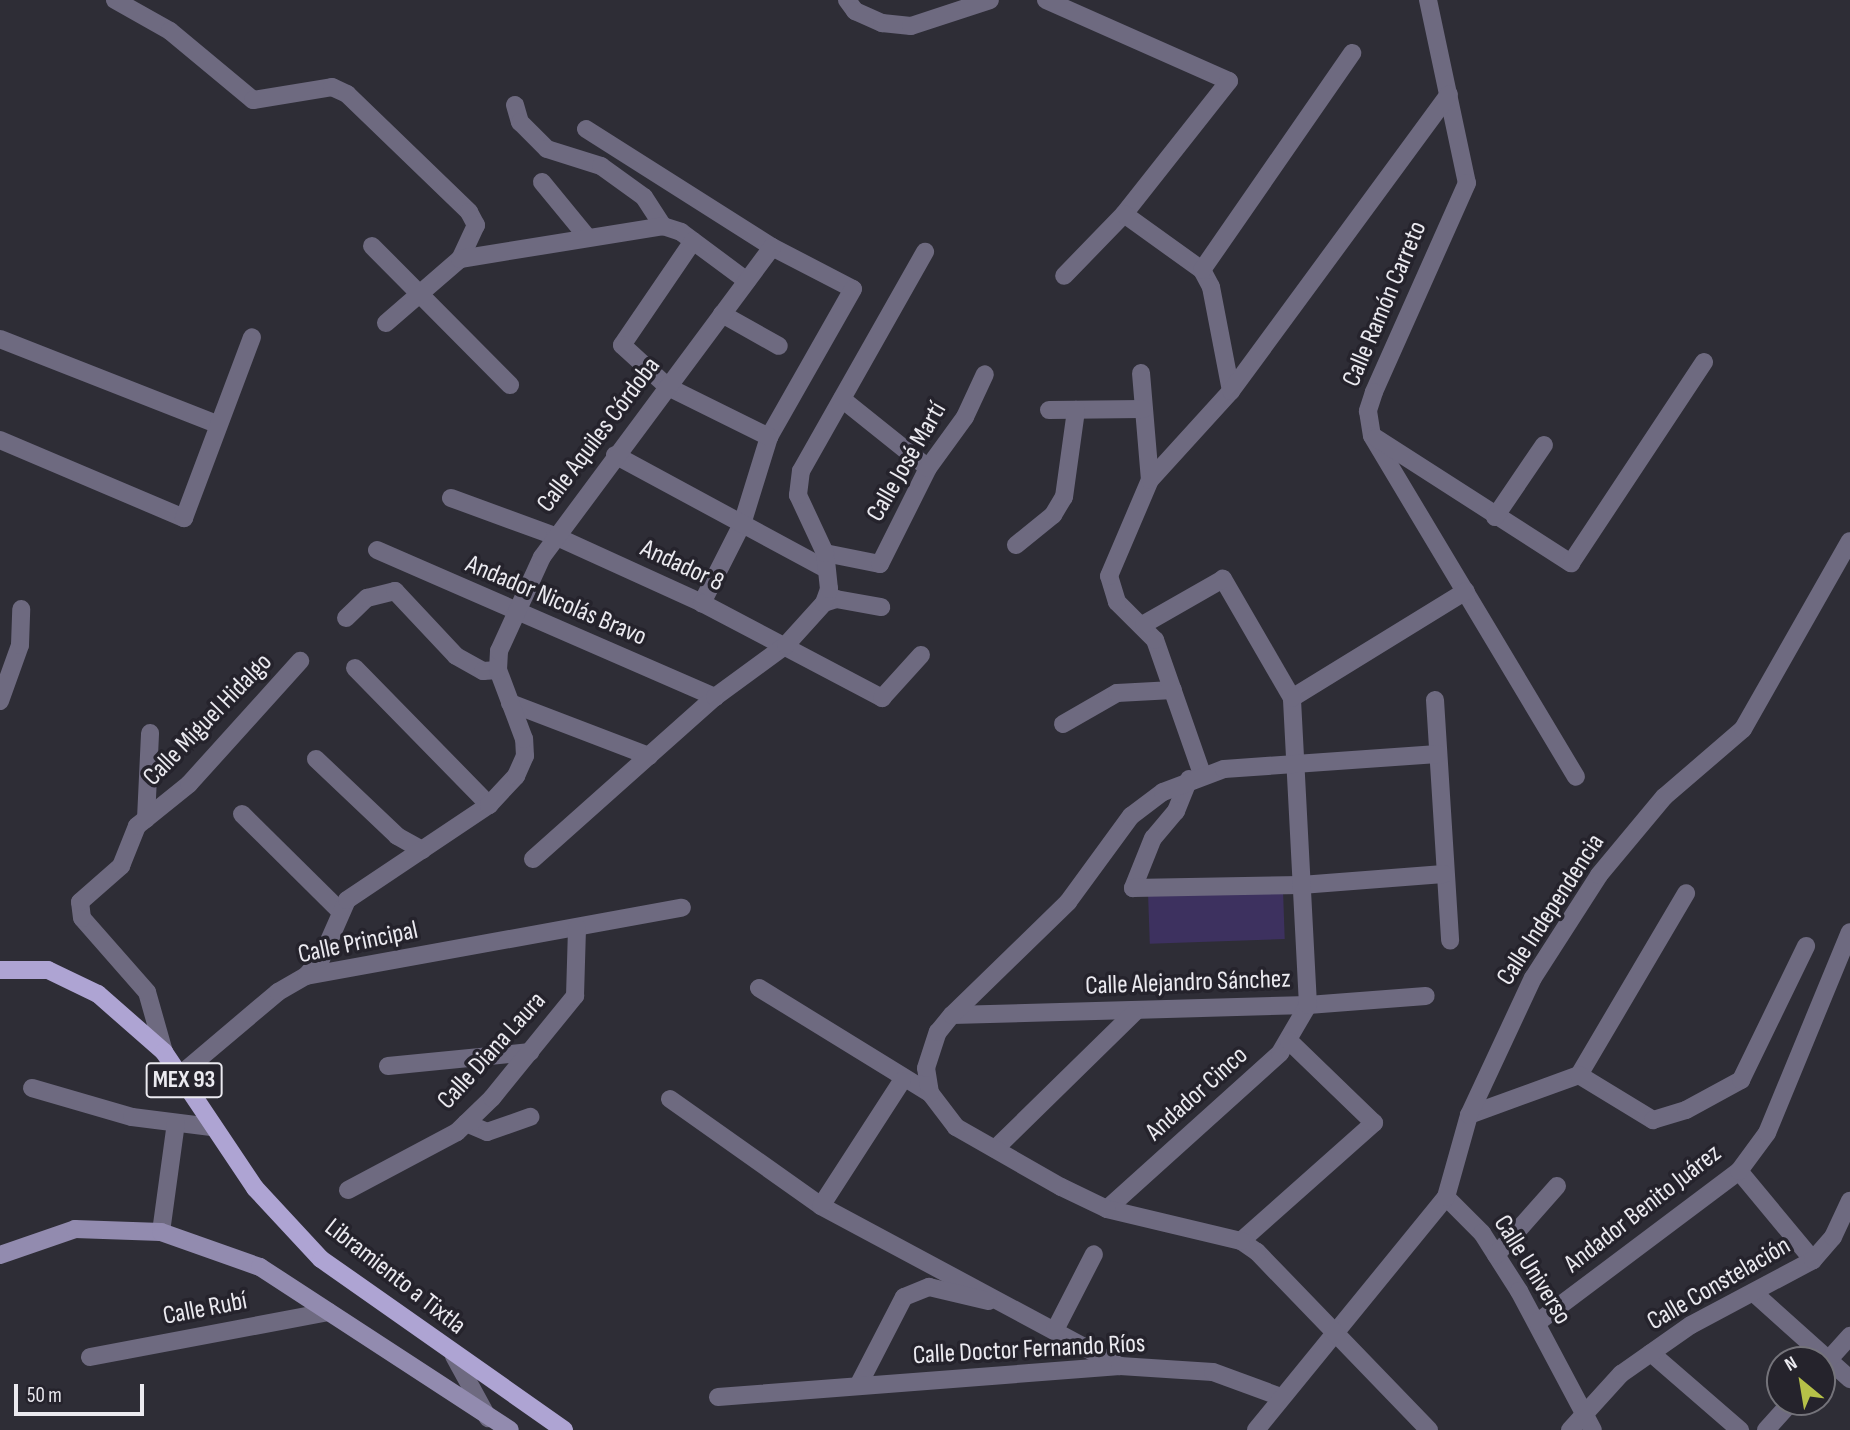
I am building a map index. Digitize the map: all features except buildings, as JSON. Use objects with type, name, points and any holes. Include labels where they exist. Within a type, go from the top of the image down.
[{"type":"main road","name":"Libramiento a Tixtla","points":[[0,970],[48,970],[99,994],[164,1052],[181,1074],[211,1127],[255,1188],[321,1259],[454,1356],[564,1430]]},
{"type":"street","points":[[115,0],[170,31],[254,100],[332,87],[398,142],[469,212],[476,225],[460,259],[418,292],[386,323]]},
{"type":"street","points":[[848,0],[855,10],[882,23],[911,26],[990,0]]},
{"type":"street","points":[[1046,0],[1228,81],[1124,214],[1064,276]]},
{"type":"street","points":[[1428,0],[1449,94],[1231,391],[1150,480],[1109,576],[1117,602],[1144,624],[1173,690],[1196,776],[1176,811],[1153,838],[1133,888],[1301,885],[1444,874]]},
{"type":"street","points":[[1202,271],[1352,54]]},
{"type":"street","name":"Calle Ramón Carreto","points":[[1449,94],[1467,183],[1374,392],[1368,411],[1372,436],[1576,777]]},
{"type":"street","points":[[515,105],[520,122],[538,142],[601,166],[644,197],[663,226],[693,241],[747,281]]},
{"type":"street","points":[[586,129],[772,247],[852,289],[769,437],[742,524],[702,603]]},
{"type":"street","points":[[542,182],[588,238]]},
{"type":"street","points":[[1124,214],[1202,271],[1211,287],[1231,391]]},
{"type":"street","points":[[460,259],[663,226]]},
{"type":"street","points":[[693,241],[622,345],[668,387],[769,437]]},
{"type":"street","points":[[372,246],[510,386]]},
{"type":"street","name":"Calle Aquiles Córdoba","points":[[498,670],[499,651],[555,536],[772,247]]},
{"type":"street","points":[[533,859],[715,697],[786,645],[824,603],[829,589],[824,560],[798,495],[798,483],[842,399],[926,252]]},
{"type":"street","points":[[722,314],[779,346]]},
{"type":"street","points":[[0,440],[184,518],[217,424],[252,337]]},
{"type":"street","points":[[0,339],[217,424]]},
{"type":"street","points":[[1372,436],[1495,517],[1572,563],[1704,362]]},
{"type":"street","points":[[1141,373],[1150,480]]},
{"type":"street","name":"Calle José Martí","points":[[824,560],[880,564],[928,468],[965,417],[985,374]]},
{"type":"street","points":[[842,399],[928,468]]},
{"type":"street","points":[[1049,410],[1143,409]]},
{"type":"street","points":[[1016,545],[1052,515],[1064,497],[1076,410]]},
{"type":"street","points":[[1495,517],[1544,444]]},
{"type":"street","points":[[615,455],[742,524],[824,560]]},
{"type":"street","name":"Andador 8","points":[[451,498],[555,536],[702,603],[786,645]]},
{"type":"street","name":"Calle Independencia","points":[[1256,1430],[1334,1329],[1446,1197],[1469,1115],[1533,978],[1600,875],[1664,797],[1743,729],[1850,541]]},
{"type":"street","name":"Andador Nicolás Bravo","points":[[377,550],[516,614],[715,697]]},
{"type":"street","points":[[1144,624],[1223,579],[1292,698],[1293,762],[1308,1005]]},
{"type":"street","points":[[306,976],[321,959],[341,912],[373,879],[489,805],[516,776],[525,756],[498,670],[483,671],[456,656],[395,592],[367,598],[346,618]]},
{"type":"street","points":[[1292,698],[1466,592]]},
{"type":"street","points":[[824,603],[836,599],[881,607]]},
{"type":"street","points":[[0,701],[20,645],[21,609]]},
{"type":"street","points":[[786,645],[883,698],[921,655]]},
{"type":"street","name":"Calle Miguel Hidalgo","points":[[164,1052],[148,992],[78,910],[80,902],[121,866],[137,826],[189,784],[300,661]]},
{"type":"street","points":[[355,668],[489,805]]},
{"type":"street","points":[[1063,724],[1117,692],[1173,690]]},
{"type":"street","points":[[1434,700],[1450,942]]},
{"type":"street","points":[[510,703],[649,757]]},
{"type":"street","points":[[146,819],[150,733]]},
{"type":"street","points":[[1429,1430],[1334,1329],[1241,1241],[1107,1209],[995,1149],[956,1127],[930,1093],[926,1068],[938,1032],[1068,902],[1131,816],[1196,776],[1293,762],[1437,754]]},
{"type":"street","points":[[316,759],[397,836],[422,850]]},
{"type":"street","points":[[242,814],[341,912]]},
{"type":"street","points":[[1469,1115],[1580,1076],[1686,893]]},
{"type":"street","points":[[577,928],[682,908]]},
{"type":"street","name":"Calle Principal","points":[[181,1074],[278,992],[306,976],[577,928]]},
{"type":"street","name":"Calle Diana Laura","points":[[348,1191],[466,1123],[530,1052],[575,996],[577,928]]},
{"type":"street","name":"Andador Benito Juárez","points":[[1538,1322],[1739,1171],[1767,1133],[1850,932]]},
{"type":"street","points":[[1580,1076],[1653,1120],[1686,1110],[1741,1080],[1806,946]]},
{"type":"street","points":[[759,988],[902,1081],[930,1093]]},
{"type":"street","name":"Calle Alejandro Sánchez","points":[[952,1016],[1308,1005],[1426,996]]},
{"type":"street","name":"Andador Cinco","points":[[1107,1209],[1230,1103],[1289,1041],[1308,1005]]},
{"type":"street","points":[[995,1149],[1135,1012]]},
{"type":"street","points":[[1241,1241],[1374,1123],[1289,1041]]},
{"type":"street","points":[[388,1066],[530,1052]]},
{"type":"street","points":[[821,1206],[902,1081]]},
{"type":"street","points":[[32,1088],[132,1118],[211,1127]]},
{"type":"street","points":[[670,1099],[821,1206],[1120,1366]]},
{"type":"street","points":[[466,1123],[487,1132],[530,1117]]},
{"type":"street","points":[[161,1232],[176,1123]]},
{"type":"street","points":[[1739,1171],[1813,1260]]},
{"type":"street","points":[[1496,1255],[1557,1186]]},
{"type":"street","name":"Calle Universo","points":[[1446,1197],[1496,1255],[1538,1322],[1588,1423]]},
{"type":"street","name":"Calle Constelación","points":[[1570,1430],[1588,1423],[1621,1374],[1691,1325],[1813,1260],[1833,1237],[1850,1201]]},
{"type":"street","points":[[0,1255],[75,1229],[161,1232],[260,1267],[329,1312],[486,1425],[510,1430]]},
{"type":"street","points":[[1055,1330],[1094,1254]]},
{"type":"street","points":[[858,1386],[904,1297],[915,1290],[929,1287],[1007,1304]]},
{"type":"street","points":[[1754,1293],[1807,1346]]},
{"type":"street","name":"Calle Rubí","points":[[90,1357],[329,1312]]},
{"type":"street","points":[[1836,1352],[1850,1336]]},
{"type":"street","points":[[1651,1353],[1740,1430]]},
{"type":"street","points":[[454,1356],[486,1425]]},
{"type":"street","name":"Calle Doctor Fernando Ríos","points":[[718,1397],[1120,1366],[1213,1372],[1281,1397]]},
{"type":"street","points":[[1766,1430],[1778,1416]]},
{"type":"shaded area","points":[[1283,890],[1285,939],[1150,944],[1148,895]]}]
